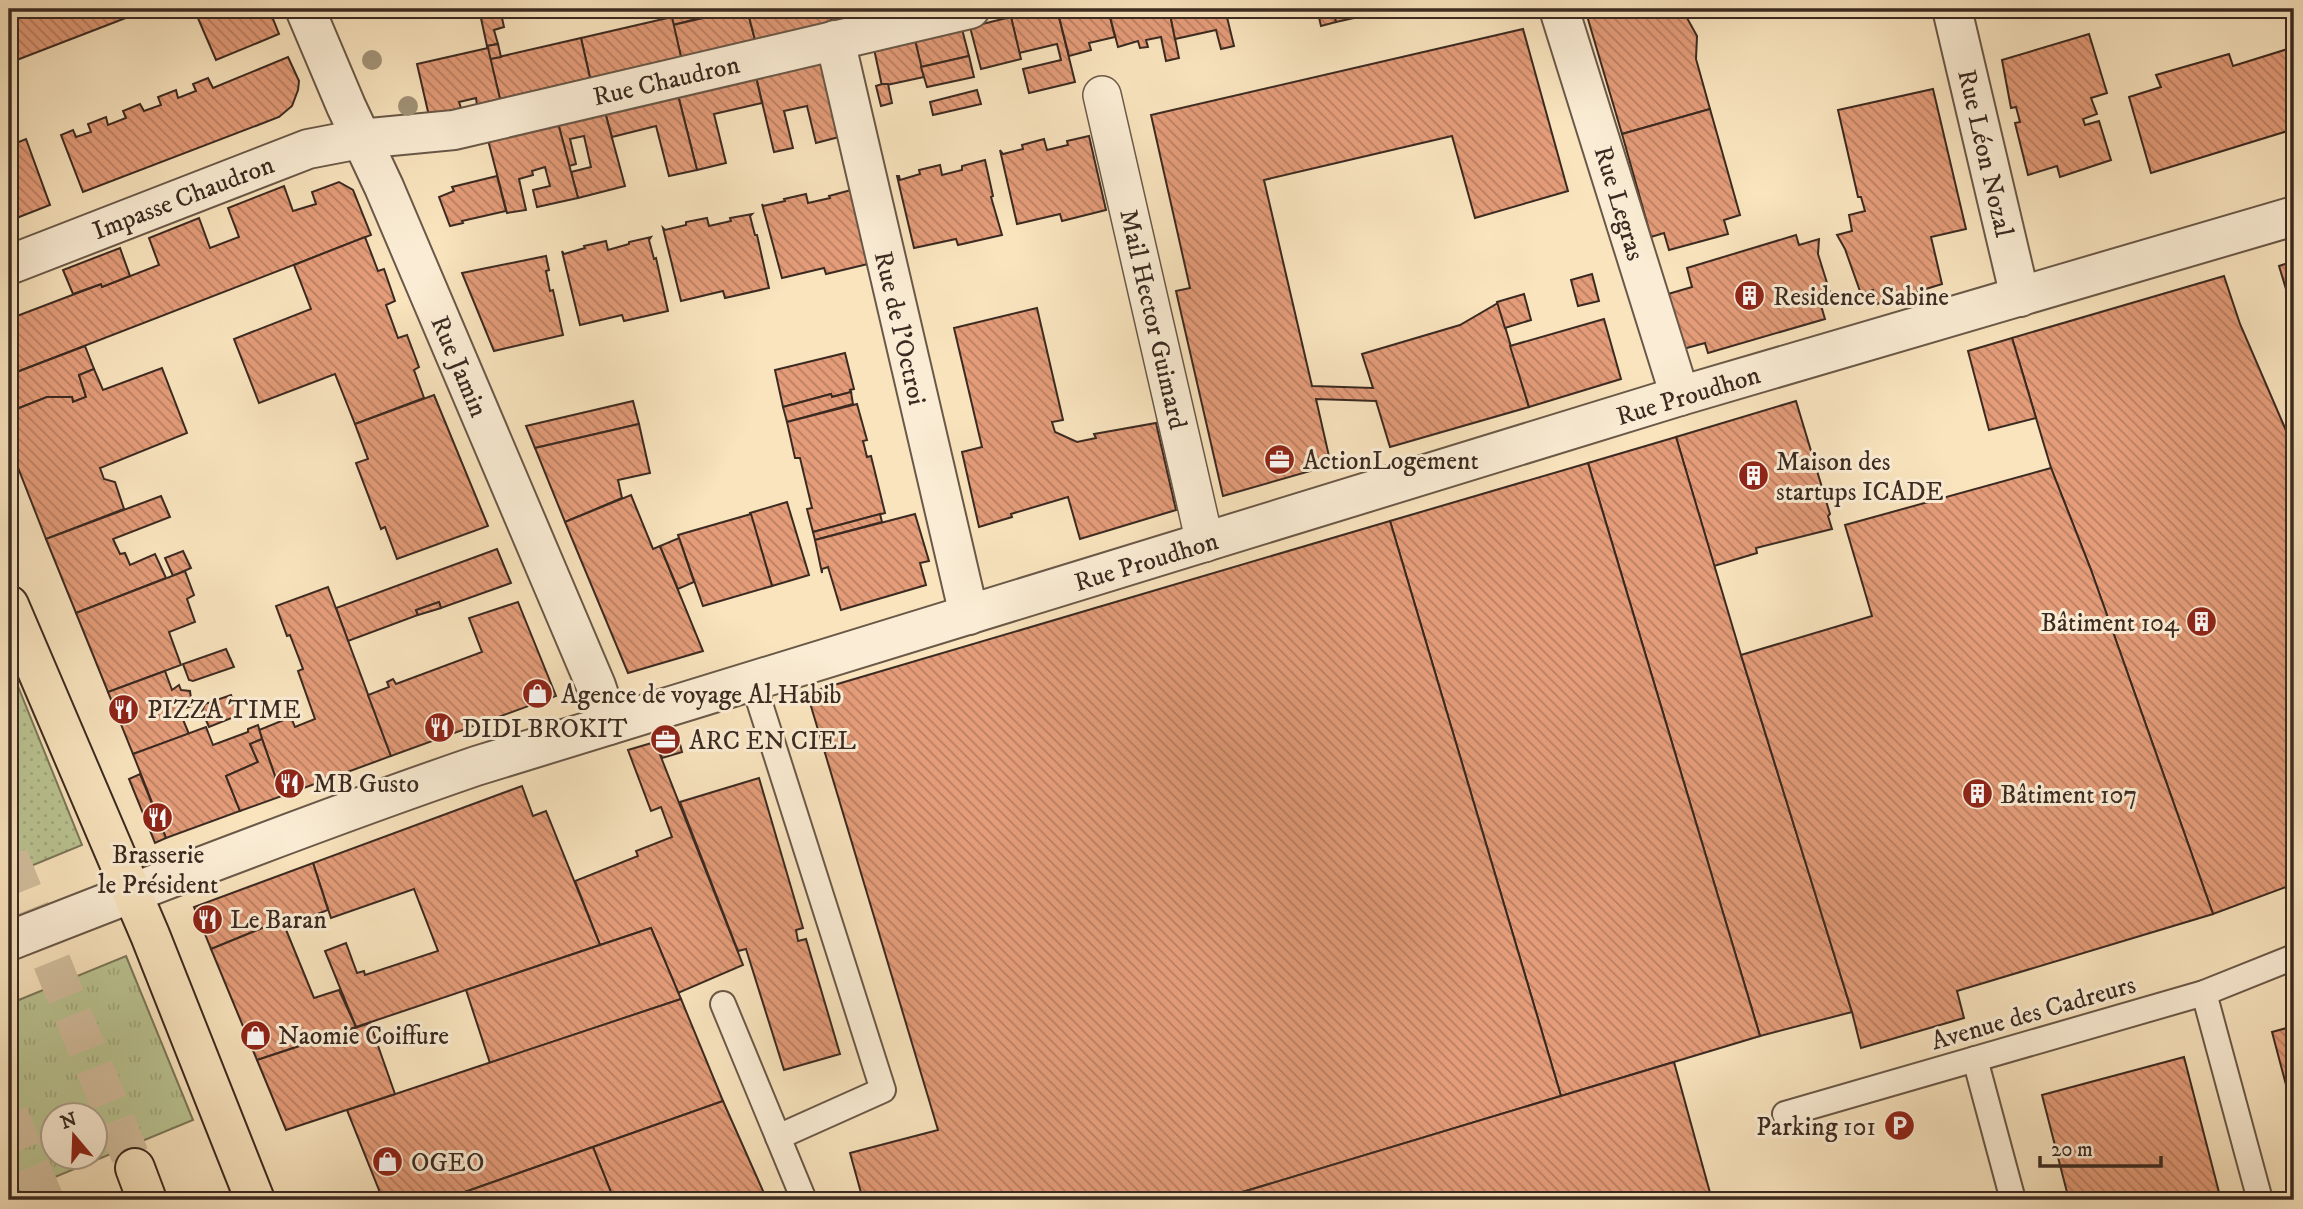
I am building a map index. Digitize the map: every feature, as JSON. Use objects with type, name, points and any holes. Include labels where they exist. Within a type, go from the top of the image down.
[{"type":"main road","points":[[9,605],[132,892],[255,1200]]},
{"type":"street","name":"Rue Jamin","points":[[305,9],[360,139],[390,200],[596,686],[609,725]]},
{"type":"street","name":"Rue Chaudron","points":[[360,139],[454,130],[970,9]]},
{"type":"street","name":"Rue Legras","points":[[1559,9],[1680,396]]},
{"type":"street","name":"Rue Léon Nozal","points":[[1952,9],[2020,297]]},
{"type":"street","name":"Rue de l'Octroi","points":[[835,40],[969,615]]},
{"type":"street","name":"Mail Hector Guimard","points":[[1102,95],[1205,543]]},
{"type":"street","name":"Impasse Chaudron","points":[[9,265],[308,149],[360,139]]},
{"type":"street","name":"Rue Proudhon","points":[[9,940],[361,806],[476,766],[1680,396],[2294,216]]},
{"type":"lane","points":[[753,681],[883,1090],[778,1137]]},
{"type":"lane","name":"Avenue des Cadreurs","points":[[1785,1114],[2204,993],[2294,957]]},
{"type":"lane","points":[[2204,993],[2260,1200]]},
{"type":"lane","points":[[723,1004],[804,1200]]},
{"type":"lane","points":[[1975,1059],[2013,1200]]},
{"type":"green space","points":[[9,664],[82,845],[9,875]]},
{"type":"green space","points":[[126,956],[193,1120],[108,1155],[108,1100],[38,1100],[38,1170],[72,1170],[9,1196],[9,1004]]},
{"type":"building","points":[[9,9],[149,9],[9,63]]},
{"type":"building","points":[[194,9],[269,9],[279,34],[216,60]]},
{"type":"building","points":[[479,9],[500,9],[504,27],[494,30],[498,44],[487,46]]},
{"type":"building","points":[[694,9],[696,19],[673,25],[670,11]]},
{"type":"building","points":[[747,9],[755,40],[681,57],[673,25]]},
{"type":"building","points":[[747,9],[829,9],[832,22],[755,40]]},
{"type":"building","points":[[829,9],[889,9],[832,22]]},
{"type":"building","points":[[1057,9],[1075,82],[1029,93],[1023,69],[1061,60],[1057,44],[1019,53],[1011,17]]},
{"type":"building","points":[[1057,9],[1108,9],[1115,37],[1089,43],[1091,50],[1069,56]]},
{"type":"building","points":[[1108,9],[1169,9],[1179,58],[1166,61],[1161,37],[1146,40],[1148,47],[1140,48],[1138,41],[1118,47]]},
{"type":"building","points":[[1169,9],[1225,9],[1234,46],[1221,49],[1216,30],[1175,39]]},
{"type":"building","points":[[1317,9],[1333,9],[1336,22],[1321,26]]},
{"type":"building","points":[[1333,9],[1352,9],[1354,18],[1336,22]]},
{"type":"building","points":[[1585,9],[1682,9],[1697,36],[1696,59],[1710,109],[1622,134]]},
{"type":"building","points":[[672,17],[681,57],[590,78],[581,38]]},
{"type":"building","points":[[1011,17],[1021,59],[981,69],[970,27]]},
{"type":"building","points":[[962,29],[969,56],[921,67],[915,40]]},
{"type":"building","points":[[1523,29],[1568,191],[1475,218],[1452,136],[1264,180],[1312,386],[1373,388],[1362,354],[1460,325],[1498,303],[1529,407],[1390,447],[1376,401],[1316,399],[1331,465],[1223,496],[1176,291],[1190,288],[1151,115]]},
{"type":"building","points":[[2089,34],[2107,93],[2091,98],[2097,114],[2083,119],[2085,125],[2099,121],[2111,160],[2060,177],[2057,166],[2028,175],[2015,123],[2020,122],[2016,107],[2011,108],[2002,60]]},
{"type":"building","points":[[581,38],[590,78],[500,99],[490,59]]},
{"type":"building","points":[[915,40],[924,77],[882,86],[874,49]]},
{"type":"building","points":[[498,44],[501,57],[490,59],[487,46]]},
{"type":"building","points":[[2294,47],[2294,129],[2151,173],[2129,97],[2161,87],[2156,75],[2229,54],[2233,66]]},
{"type":"building","points":[[488,48],[500,99],[477,105],[476,98],[459,102],[461,108],[429,116],[417,64]]},
{"type":"building","points":[[969,56],[974,77],[927,87],[921,67]]},
{"type":"building","points":[[288,57],[299,81],[298,90],[292,106],[279,117],[83,192],[61,135],[73,130],[76,137],[91,132],[88,124],[106,117],[108,125],[126,118],[123,111],[140,104],[144,111],[161,105],[158,97],[176,90],[178,98],[196,91],[193,84],[208,78],[213,88]]},
{"type":"building","points":[[821,62],[839,137],[816,143],[807,106],[784,111],[793,148],[774,152],[756,77]]},
{"type":"building","points":[[756,77],[762,103],[714,114],[726,163],[697,170],[678,95]]},
{"type":"building","points":[[888,84],[892,103],[881,106],[876,86]]},
{"type":"building","points":[[1933,89],[1966,229],[1931,237],[1942,284],[1877,304],[1873,290],[1861,294],[1845,249],[1837,235],[1852,231],[1849,215],[1865,211],[1861,197],[1858,197],[1838,110]]},
{"type":"building","points":[[977,90],[981,104],[933,115],[930,102]]},
{"type":"building","points":[[678,95],[697,170],[669,176],[656,126],[612,137],[605,112]]},
{"type":"building","points":[[1710,109],[1740,215],[1724,220],[1728,234],[1669,250],[1664,233],[1651,237],[1622,134]]},
{"type":"building","points":[[605,112],[625,186],[578,198],[571,172],[591,167],[584,136],[570,139],[576,164],[569,166],[558,123]]},
{"type":"building","points":[[558,123],[578,198],[537,207],[533,190],[550,186],[545,167],[532,171],[533,175],[519,179],[526,210],[507,213],[488,140]]},
{"type":"building","points":[[1089,136],[1106,210],[1062,221],[1060,214],[1017,224],[1000,150],[1003,154],[1023,149],[1022,145],[1044,139],[1047,150],[1068,145],[1067,141]]},
{"type":"building","points":[[26,139],[50,205],[9,221],[9,146]]},
{"type":"building","points":[[985,160],[993,196],[991,197],[1002,235],[958,245],[956,239],[914,248],[897,176],[900,180],[920,174],[919,170],[940,165],[942,175]]},
{"type":"building","points":[[497,176],[506,211],[450,226],[439,197],[454,191],[452,187]]},
{"type":"building","points":[[339,182],[353,190],[371,235],[9,375],[9,319],[159,265],[149,238],[199,218],[210,248],[239,237],[228,208],[284,186],[293,211],[316,204],[312,192]]},
{"type":"building","points":[[851,190],[868,264],[826,274],[824,268],[782,278],[762,204],[763,206],[785,201],[784,199],[806,194],[808,203]]},
{"type":"building","points":[[752,214],[750,216],[769,288],[725,298],[723,291],[681,301],[663,228],[665,230],[707,218],[709,226]]},
{"type":"building","name":"Residence Sabine","points":[[1796,235],[1799,245],[1819,239],[1818,254],[1832,299],[1820,302],[1825,319],[1708,353],[1705,343],[1683,349],[1668,294],[1692,287],[1687,268]]},
{"type":"building","points":[[365,237],[378,271],[384,269],[395,301],[386,305],[398,338],[407,335],[419,367],[414,370],[424,398],[355,424],[335,374],[259,403],[234,339],[311,309],[294,265]]},
{"type":"building","points":[[651,237],[649,240],[654,259],[656,258],[668,311],[624,321],[622,315],[580,325],[562,251],[564,254],[606,241],[608,250]]},
{"type":"building","points":[[120,248],[130,276],[73,294],[63,270]]},
{"type":"building","points":[[546,256],[550,291],[553,290],[563,335],[494,351],[462,273]]},
{"type":"building","points":[[2294,261],[2294,287],[2286,289],[2279,266]]},
{"type":"building","points":[[1592,274],[1599,301],[1578,306],[1571,280]]},
{"type":"building","name":"Bâtiment 104","points":[[2224,276],[2240,324],[2294,449],[2294,884],[2213,914],[2091,570],[2051,468],[2012,338]]},
{"type":"building","points":[[1524,294],[1531,320],[1505,328],[1497,302]]},
{"type":"building","points":[[1037,308],[1063,420],[1052,422],[1055,432],[1077,442],[1096,438],[1094,434],[1156,423],[1176,510],[1080,539],[1068,497],[979,527],[962,452],[982,447],[954,328]]},
{"type":"building","points":[[1604,319],[1621,379],[1529,407],[1510,346]]},
{"type":"building","points":[[2012,338],[2036,418],[1989,430],[1968,351]]},
{"type":"building","points":[[85,346],[94,369],[79,375],[86,397],[73,402],[72,397],[47,397],[9,412],[9,375]]},
{"type":"building","points":[[845,353],[854,389],[850,390],[851,392],[832,397],[831,394],[783,407],[775,370]]},
{"type":"building","points":[[162,368],[187,433],[100,468],[104,479],[115,482],[124,509],[46,539],[15,460],[17,459],[9,438],[9,412],[47,397],[72,397],[73,402],[86,397],[79,375],[94,369],[103,390]]},
{"type":"building","points":[[851,392],[853,404],[787,422],[783,407],[831,394],[832,397]]},
{"type":"building","points":[[434,395],[488,526],[397,559],[385,527],[381,529],[356,463],[368,459],[355,424]]},
{"type":"building","points":[[633,401],[639,424],[535,448],[526,426]]},
{"type":"building","name":"Maison des startups ICADE","points":[[1796,401],[1830,514],[1828,516],[1832,529],[1756,548],[1757,553],[1714,566],[1676,437]]},
{"type":"building","points":[[857,404],[867,440],[863,441],[867,457],[871,456],[885,513],[813,532],[807,509],[812,508],[800,458],[795,458],[787,422]]},
{"type":"building","points":[[639,424],[650,473],[618,480],[622,498],[565,522],[535,448]]},
{"type":"building","points":[[1676,437],[1852,1012],[1760,1036],[1588,463]]},
{"type":"building","points":[[1588,463],[1760,1036],[1561,1096],[1390,521]]},
{"type":"building","name":"Bâtiment 107","points":[[2051,468],[2091,570],[2213,914],[1957,991],[1964,1018],[1861,1048],[1741,655],[1872,616],[1845,525]]},
{"type":"building","points":[[631,495],[653,549],[660,546],[703,651],[628,673],[565,522]]},
{"type":"building","points":[[161,496],[170,517],[113,539],[120,554],[125,553],[130,565],[155,554],[166,578],[76,613],[46,539]]},
{"type":"building","points":[[787,502],[809,575],[772,586],[750,513]]},
{"type":"building","points":[[751,514],[772,586],[703,606],[678,535]]},
{"type":"building","points":[[880,514],[882,522],[815,540],[813,532]]},
{"type":"building","points":[[915,514],[929,561],[920,563],[926,585],[841,610],[828,567],[822,569],[822,573],[815,540]]},
{"type":"building","points":[[1390,521],[1561,1096],[1216,1200],[863,1200],[850,1153],[938,1130],[807,693]]},
{"type":"building","points":[[679,538],[694,582],[678,589],[660,546]]},
{"type":"building","points":[[497,549],[511,583],[441,608],[439,602],[416,610],[418,615],[348,641],[336,608]]},
{"type":"building","points":[[183,551],[191,568],[173,576],[165,558]]},
{"type":"building","points":[[185,571],[194,595],[187,599],[195,622],[169,632],[181,665],[108,692],[76,613]]},
{"type":"building","points":[[328,587],[391,756],[282,796],[259,730],[291,717],[295,727],[315,719],[298,671],[303,669],[276,606]]},
{"type":"building","points":[[439,602],[441,608],[418,615],[416,610]]},
{"type":"building","points":[[518,602],[556,696],[391,756],[368,695],[389,687],[387,682],[393,679],[396,684],[482,652],[469,618]]},
{"type":"building","points":[[226,649],[234,667],[189,680],[183,664]]},
{"type":"building","points":[[165,671],[172,690],[179,685],[181,690],[190,691],[192,706],[179,710],[189,734],[133,754],[108,692]]},
{"type":"building","points":[[231,695],[239,715],[209,727],[202,711],[205,704]]},
{"type":"building","points":[[258,725],[262,739],[250,744],[258,762],[226,776],[240,811],[166,838],[133,754],[206,727],[213,745],[248,732],[248,729]]},
{"type":"building","points":[[677,732],[682,752],[662,758],[655,737]]},
{"type":"building","points":[[262,739],[282,796],[240,811],[226,776],[258,762],[250,744]]},
{"type":"building","points":[[655,742],[743,965],[678,993],[651,928],[600,945],[575,881],[638,856],[636,851],[672,837],[661,807],[651,811],[628,750]]},
{"type":"building","points":[[140,774],[166,838],[155,843],[129,779]]},
{"type":"building","points":[[759,778],[803,928],[796,930],[798,941],[806,939],[840,1054],[784,1070],[746,949],[738,951],[680,802]]},
{"type":"building","points":[[522,786],[533,816],[546,811],[600,945],[356,1027],[325,951],[346,943],[357,973],[364,971],[365,975],[438,951],[414,889],[331,918],[313,863]]},
{"type":"building","points":[[313,863],[328,910],[286,926],[282,920],[211,949],[194,907]]},
{"type":"building","points":[[282,920],[314,998],[339,990],[356,1027],[257,1060],[211,949]]},
{"type":"building","points":[[651,928],[681,999],[490,1063],[466,990]]},
{"type":"building","points":[[681,999],[723,1101],[442,1200],[383,1200],[347,1110]]},
{"type":"building","points":[[370,1023],[395,1094],[286,1130],[257,1060]]},
{"type":"building","points":[[2294,1026],[2294,1115],[2272,1032]]},
{"type":"building","points":[[2184,1057],[2221,1200],[2069,1200],[2042,1095]]},
{"type":"building","points":[[1674,1062],[1712,1200],[1216,1200],[1561,1096]]},
{"type":"building","points":[[723,1101],[767,1200],[614,1200],[593,1147]]},
{"type":"building","points":[[593,1147],[614,1200],[442,1200]]},
{"type":"tunnel","points":[[9,856],[135,1168]]},
{"type":"tunnel","points":[[9,1114],[45,1200]]},
{"type":"place","name":"Residence Sabine","points":[[1750,296]]},
{"type":"place","name":"ActionLogement","points":[[1280,460]]},
{"type":"place","name":"Maison des startups ICADE","points":[[1753,476]]},
{"type":"place","name":"Bâtiment 104","points":[[2202,622]]},
{"type":"place","name":"Agence de voyage Al Habib","points":[[538,694]]},
{"type":"place","name":"PIZZA TIME","points":[[124,709]]},
{"type":"place","name":"DIDI BROKIT","points":[[439,728]]},
{"type":"place","name":"ARC EN CIEL","points":[[666,740]]},
{"type":"place","name":"MB Gusto","points":[[290,783]]},
{"type":"place","name":"Bâtiment 107","points":[[1977,794]]},
{"type":"place","name":"Brasserie le Président","points":[[158,818]]},
{"type":"place","name":"Le Baran","points":[[207,919]]},
{"type":"place","name":"Naomie Coiffure","points":[[255,1035]]},
{"type":"place","name":"Parking 101","points":[[1899,1126]]},
{"type":"place","name":"OGEO","points":[[388,1162]]}]
